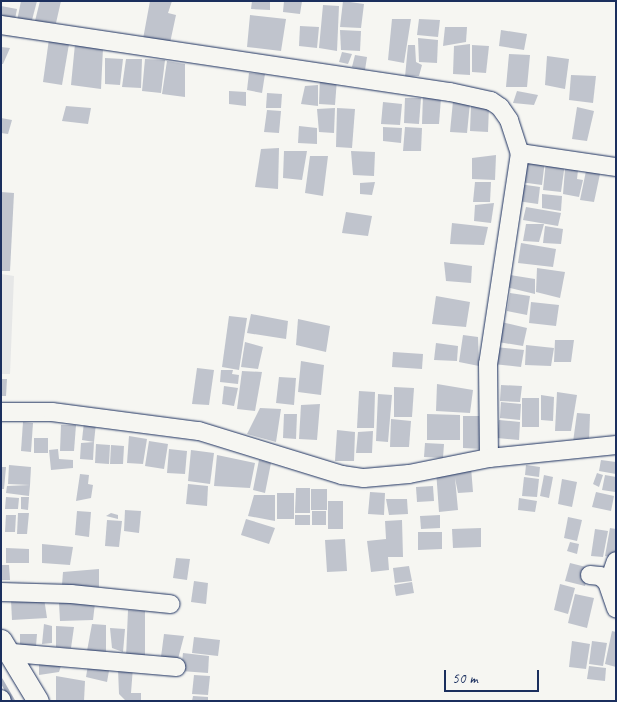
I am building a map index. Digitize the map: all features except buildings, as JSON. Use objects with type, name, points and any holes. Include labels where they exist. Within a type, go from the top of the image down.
[{"type":"main road","points":[[3,648],[38,701]]},
{"type":"street","points":[[1,26],[450,92],[491,101],[500,107],[508,120],[520,154],[488,364],[489,458]]},
{"type":"street","points":[[520,154],[616,167]]},
{"type":"street","points":[[1,412],[52,412],[199,430],[342,476],[364,478],[409,474],[489,458],[616,445]]},
{"type":"street","points":[[608,584],[616,561]]},
{"type":"street","points":[[590,575],[600,576],[608,584],[616,608]]},
{"type":"street","points":[[1,592],[71,594],[170,604]]},
{"type":"street","points":[[3,648],[176,667]]},
{"type":"shaded area","points":[[1,274],[14,276],[10,374],[1,374]]},
{"type":"waterway","points":[[1,680],[13,701]]}]
